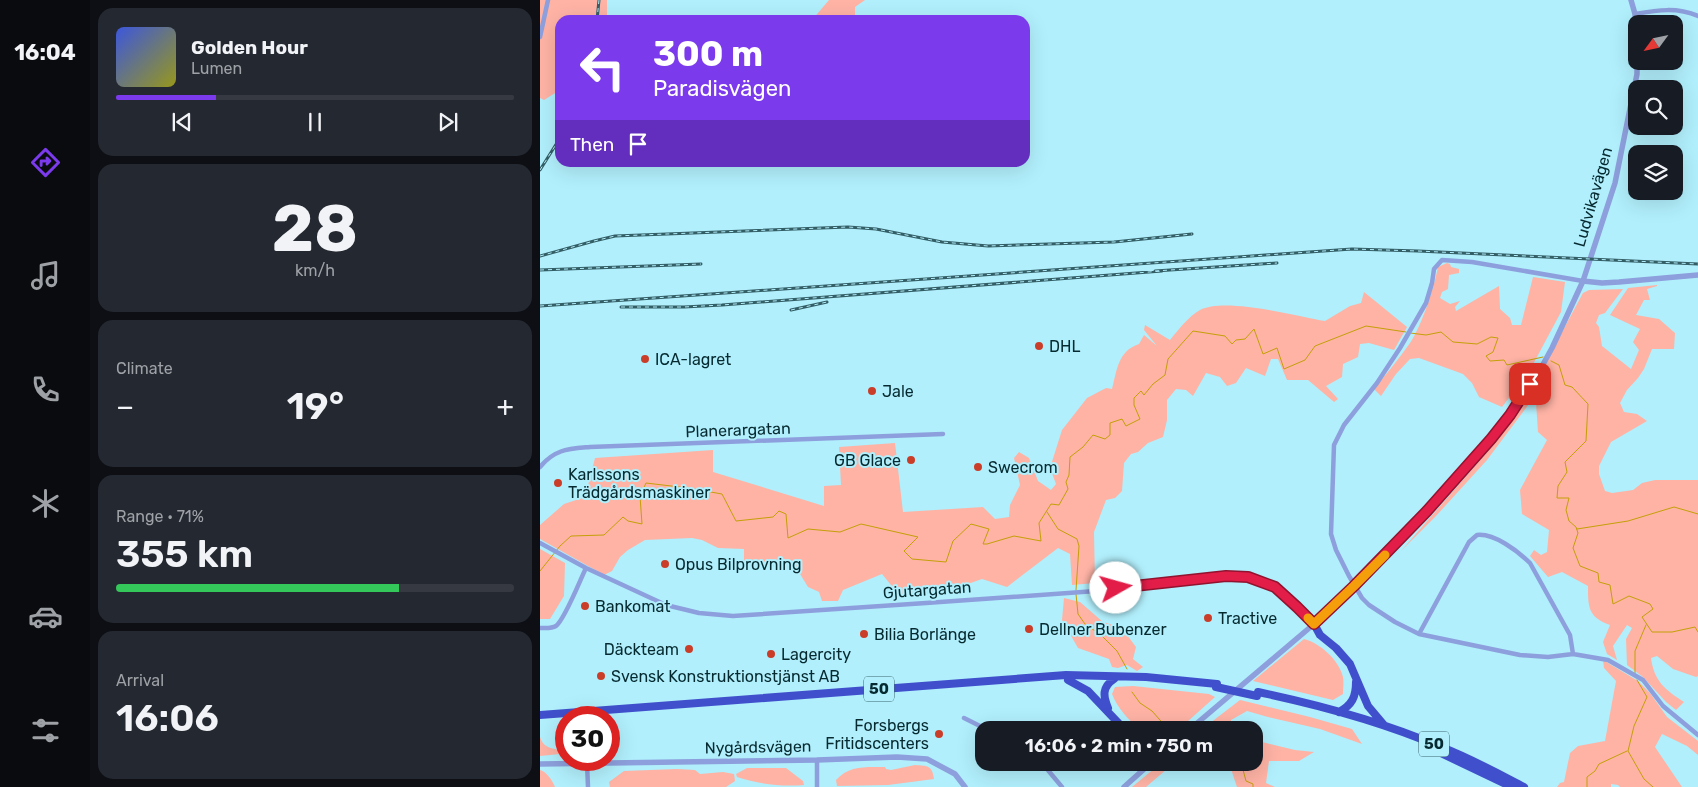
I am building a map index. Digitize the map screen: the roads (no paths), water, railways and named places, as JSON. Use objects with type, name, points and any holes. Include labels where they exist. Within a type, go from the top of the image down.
[{"type":"highway","points":[[1314,624],[1320,634],[1350,664],[1368,706],[1386,726]]},
{"type":"highway","name":"50","points":[[540,715],[1066,675],[1146,677],[1217,686],[1339,712],[1386,726],[1443,747],[1524,787]]},
{"type":"highway","points":[[1339,712],[1353,701],[1356,693],[1356,678]]},
{"type":"highway","points":[[1110,712],[1104,691],[1106,686],[1114,679]]},
{"type":"highway","name":"50","points":[[540,720],[1068,680],[1114,679],[1217,686]]},
{"type":"highway","points":[[1068,680],[1088,691],[1118,721]]},
{"type":"highway","name":"50","points":[[1258,694],[1378,728],[1440,752],[1512,787]]},
{"type":"street","points":[[540,37],[548,0]]},
{"type":"street","points":[[1632,0],[1636,14],[1662,9],[1685,11],[1698,16]]},
{"type":"street","name":"Ludvikavägen","points":[[1201,721],[1314,624],[1354,586],[1427,511],[1510,415],[1552,348],[1583,281],[1615,183],[1637,70]]},
{"type":"street","points":[[1698,275],[1602,283],[1472,262],[1442,260],[1434,269],[1426,303],[1400,348],[1377,383],[1344,426],[1334,444],[1331,534],[1336,550],[1362,598],[1377,611],[1395,622],[1419,634],[1520,655],[1548,657],[1573,654],[1608,660],[1643,680],[1663,706],[1698,735]]},
{"type":"street","name":"Planerargatan","points":[[540,467],[546,460],[561,450],[590,447],[806,440],[927,433],[943,434]]},
{"type":"street","points":[[1419,634],[1469,542],[1477,534],[1488,535],[1524,557],[1530,563],[1570,635],[1573,654]]},
{"type":"street","name":"Gjutargatan","points":[[540,543],[586,568],[666,605],[699,613],[732,616],[1096,591],[1226,576],[1248,577],[1275,587],[1314,624]]},
{"type":"street","points":[[540,628],[551,628],[557,625],[563,617],[586,568]]},
{"type":"street","points":[[964,718],[975,724]]},
{"type":"street","name":"Nygårdsvägen","points":[[620,763],[897,757],[927,759],[954,774],[965,787]]},
{"type":"street","points":[[817,760],[818,787]]},
{"type":"street","name":"Nygårdsvägen","points":[[540,764],[555,764]]},
{"type":"street","points":[[587,771],[588,787]]},
{"type":"street","points":[[1049,771],[1062,787]]},
{"type":"street","points":[[1124,787],[1142,771]]},
{"type":"waterway","points":[[540,571],[560,546],[571,536],[604,535],[623,517],[628,521],[642,524],[640,496],[646,483],[722,494],[736,521],[773,517],[779,511],[786,514],[788,538],[808,529],[840,532],[861,524],[918,537],[904,551],[912,559],[946,562],[953,541],[971,524],[989,529],[983,544],[1014,536],[1041,541],[1039,523],[1051,504],[1059,505],[1068,489],[1066,482],[1069,475],[1070,457],[1083,447],[1093,435],[1105,439],[1110,435],[1110,423],[1122,419],[1126,426],[1140,419],[1134,405],[1134,398],[1141,391],[1144,395],[1153,384],[1165,375],[1168,359],[1193,331],[1225,336],[1232,344],[1236,340],[1245,339],[1254,329],[1263,354],[1277,348],[1284,369],[1305,360],[1315,346],[1366,326],[1406,332]]},
{"type":"waterway","points":[[1410,333],[1426,335],[1441,332],[1453,342],[1477,344],[1491,337],[1498,338],[1493,352],[1486,356],[1490,361],[1504,360],[1507,365],[1543,357]]},
{"type":"waterway","points":[[1551,361],[1559,365],[1565,385],[1572,387],[1588,404],[1586,441],[1565,462],[1567,472],[1558,486],[1557,498],[1569,498],[1566,510],[1569,521],[1576,527],[1578,533],[1573,548],[1580,566],[1598,573],[1599,582],[1610,585],[1613,604],[1629,596],[1650,604],[1653,609],[1642,617],[1652,632],[1672,632],[1695,627],[1698,632]]},
{"type":"waterway","points":[[1577,529],[1628,521],[1674,507],[1698,514]]},
{"type":"waterway","points":[[1047,512],[1058,529],[1077,539],[1079,546],[1076,590]]},
{"type":"waterway","points":[[1076,594],[1078,614],[1085,624],[1101,635],[1117,651],[1127,669]]},
{"type":"waterway","points":[[1635,673],[1635,651],[1646,625]]},
{"type":"waterway","points":[[1637,680],[1647,697],[1634,726],[1628,751],[1644,779],[1653,787]]},
{"type":"waterway","points":[[1132,692],[1140,703],[1152,711],[1161,721]]},
{"type":"waterway","points":[[1587,787],[1587,777],[1595,771],[1599,764],[1627,751]]},
{"type":"waterway","points":[[1243,771],[1246,781],[1253,784],[1253,787]]},
{"type":"railway","points":[[598,15],[599,0]]},
{"type":"railway","points":[[540,170],[555,146]]},
{"type":"railway","points":[[540,256],[615,236],[848,227],[876,229],[942,242],[988,246],[1114,242],[1192,234]]},
{"type":"railway","points":[[540,306],[1352,249],[1698,264]]},
{"type":"railway","points":[[1155,271],[1277,263]]},
{"type":"railway","points":[[540,270],[701,264]]},
{"type":"railway","points":[[621,307],[722,305],[1162,271]]},
{"type":"railway","points":[[791,310],[827,302]]},
{"type":"place","name":"DHL","points":[[1039,346]]},
{"type":"place","name":"ICA-lagret","points":[[645,359]]},
{"type":"place","name":"Jale","points":[[872,391]]},
{"type":"place","name":"GB Glace","points":[[911,460]]},
{"type":"place","name":"Swecrom","points":[[978,467]]},
{"type":"place","name":"Karlssons Trädgårdsmaskiner","points":[[558,483]]},
{"type":"place","name":"Opus Bilprovning","points":[[665,564]]},
{"type":"place","name":"Bankomat","points":[[585,606]]},
{"type":"place","name":"Tractive","points":[[1208,618]]},
{"type":"place","name":"Dellner Bubenzer","points":[[1029,629]]},
{"type":"place","name":"Bilia Borlänge","points":[[864,634]]},
{"type":"place","name":"Däckteam","points":[[689,649]]},
{"type":"place","name":"Lagercity","points":[[771,654]]},
{"type":"place","name":"Svensk Konstruktionstjänst AB","points":[[601,676]]},
{"type":"place","name":"Forsbergs Fritidscenters","points":[[939,734]]}]
